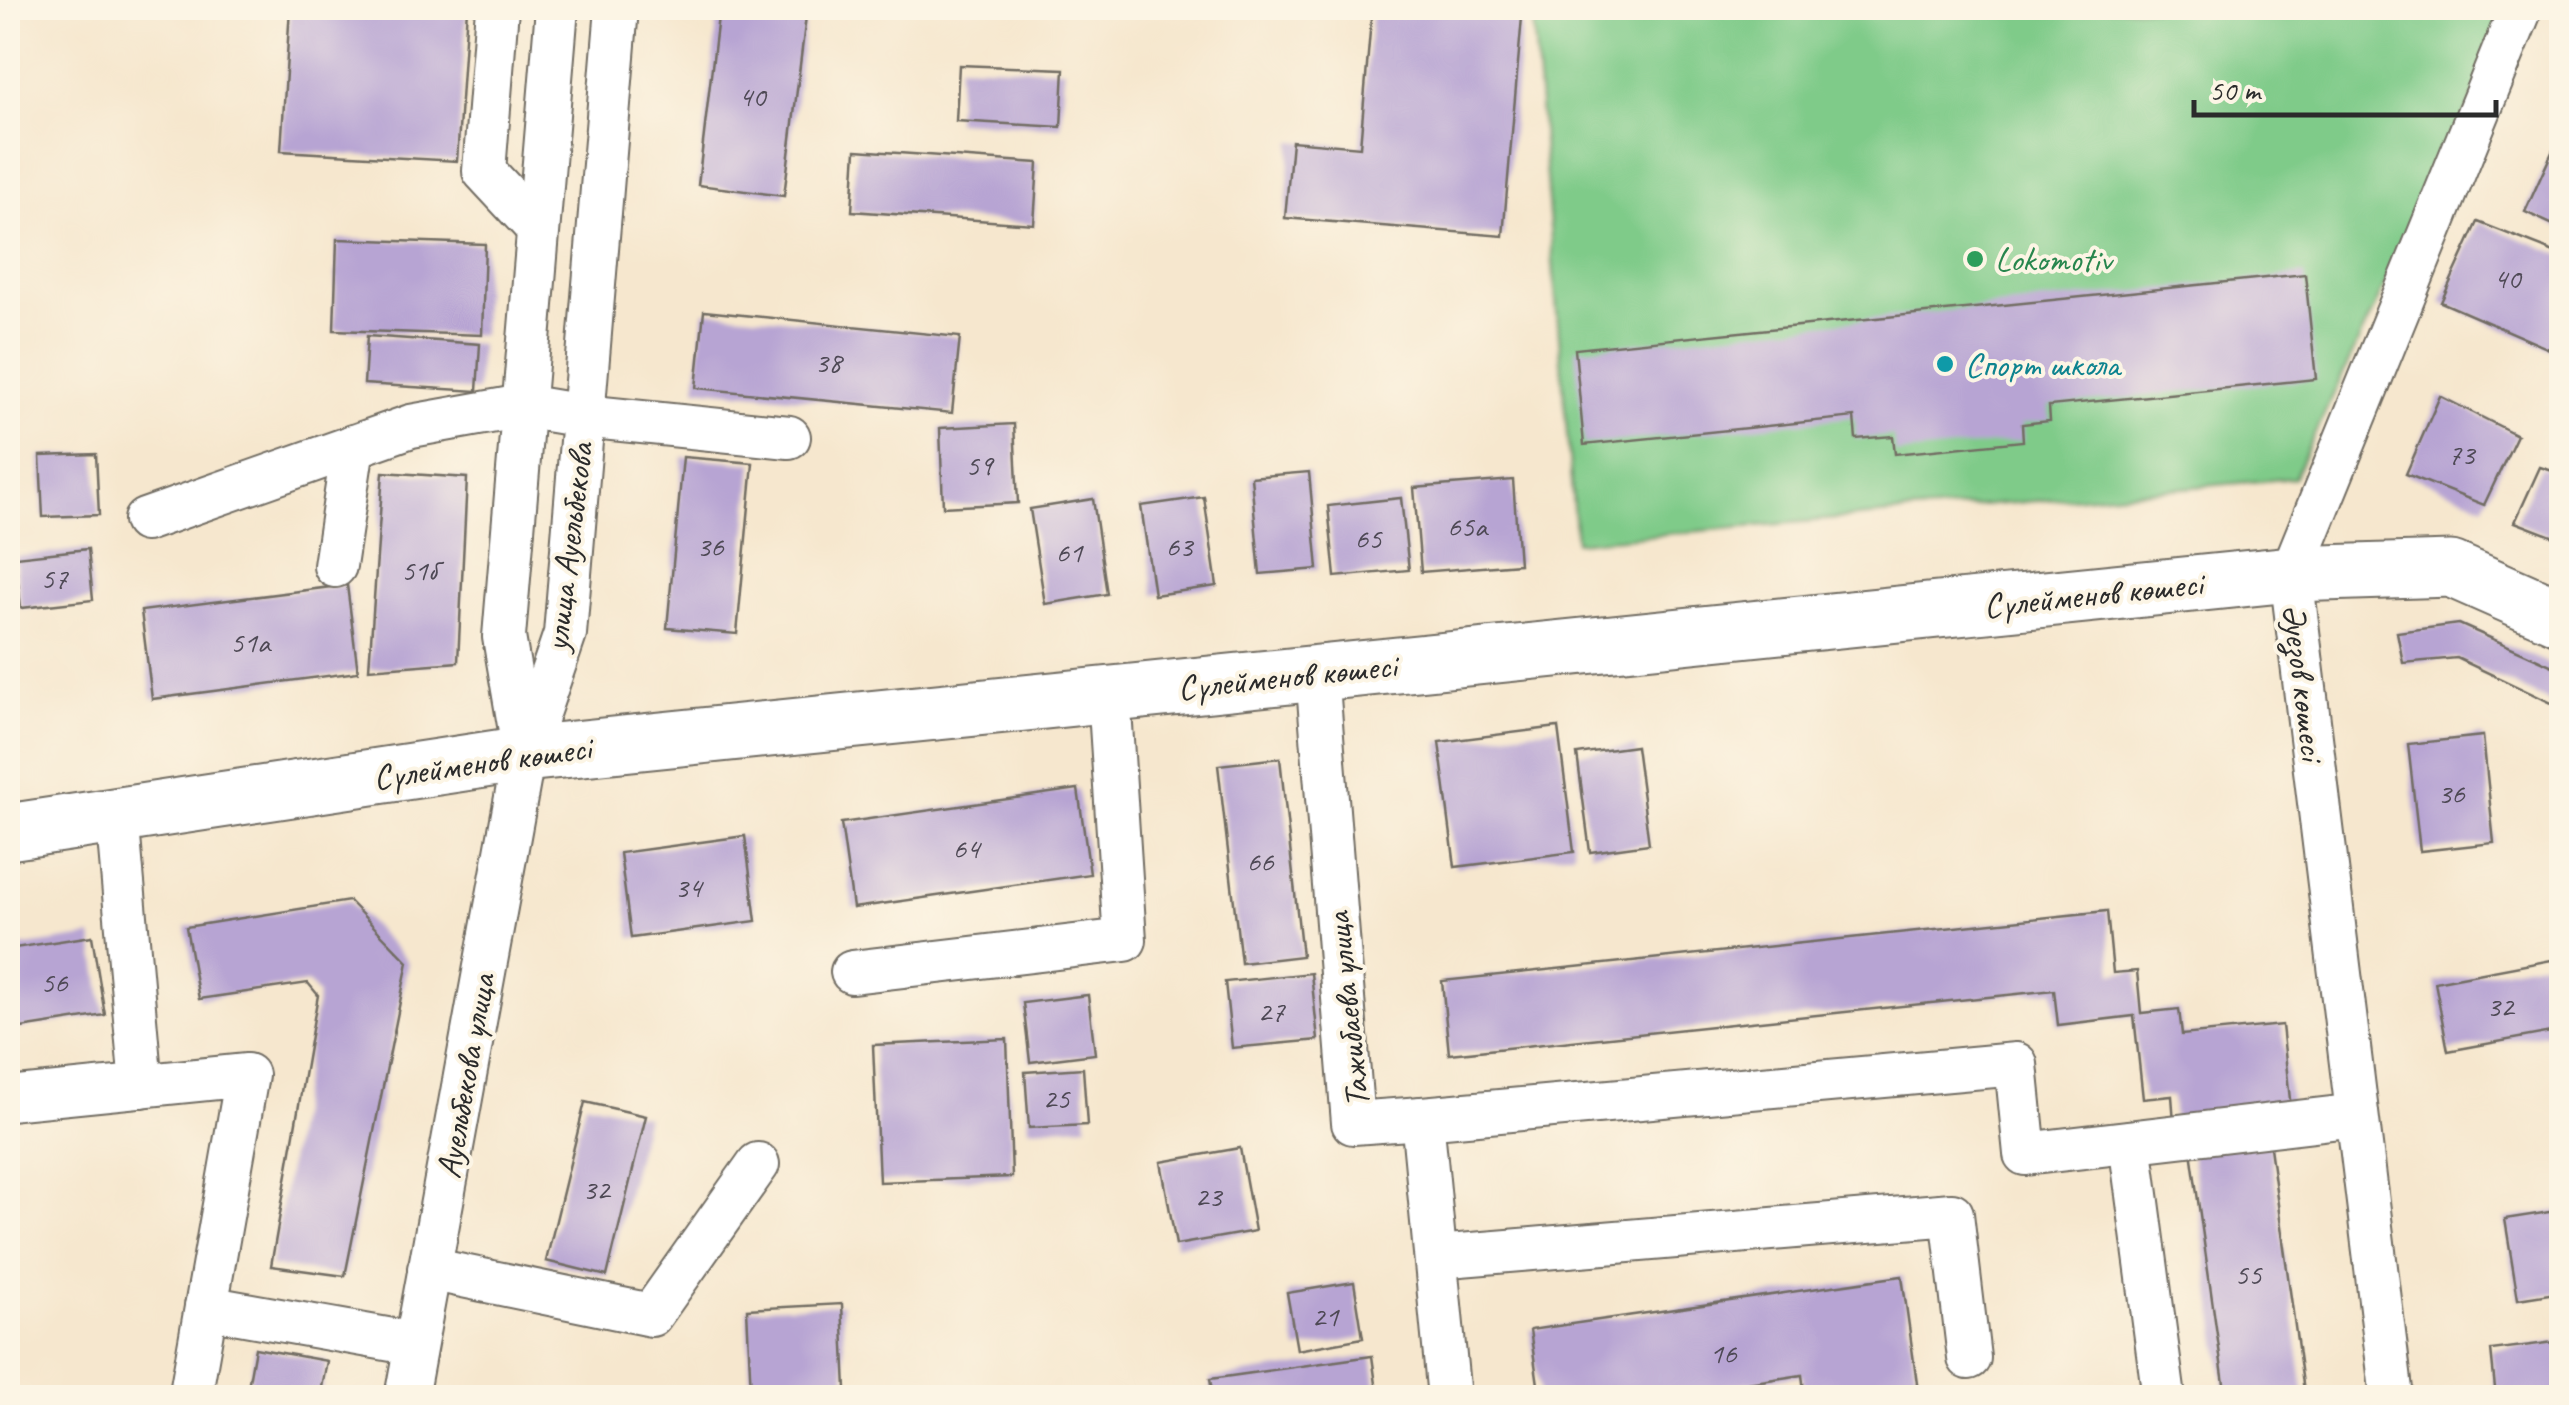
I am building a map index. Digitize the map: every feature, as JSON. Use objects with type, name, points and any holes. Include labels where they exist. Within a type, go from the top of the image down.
[{"type":"main road","name":"Сүлейменов көшесі","points":[[8,832],[524,754],[2291,574],[2451,570],[2562,618]]},
{"type":"street","points":[[497,8],[484,172],[538,229]]},
{"type":"street","name":"улица Ауельбекова","points":[[524,754],[504,637],[557,8]]},
{"type":"street","name":"улица Ауельбекова","points":[[524,754],[565,634],[617,8]]},
{"type":"street","name":"Әуезов көшесі","points":[[2392,1398],[2291,574],[2521,8]]},
{"type":"street","points":[[145,520],[410,426],[523,406],[789,437]]},
{"type":"street","points":[[335,566],[353,446]]},
{"type":"street","name":"Тажибаева улица","points":[[1318,673],[1353,1123],[1422,1118],[1449,1398]]},
{"type":"street","points":[[852,972],[1125,940],[1109,694]]},
{"type":"street","name":"Ауельбекова улица","points":[[406,1398],[524,754]]},
{"type":"street","points":[[116,816],[140,1086]]},
{"type":"street","points":[[1422,1118],[2016,1064],[2025,1154],[2358,1115]]},
{"type":"street","points":[[8,1099],[247,1075],[190,1398]]},
{"type":"street","points":[[2130,1142],[2164,1398]]},
{"type":"street","points":[[430,1268],[651,1314],[758,1164]]},
{"type":"street","points":[[1436,1257],[1952,1214],[1969,1358]]},
{"type":"street","points":[[206,1306],[416,1344]]},
{"type":"green space","name":"Lokomotiv","points":[[1532,8],[2497,8],[2501,39],[2294,478],[1576,542]]},
{"type":"building","points":[[290,8],[467,8],[457,161],[281,151]]},
{"type":"building","points":[[719,8],[807,8],[784,196],[698,185]]},
{"type":"building","points":[[1372,8],[1522,17],[1503,236],[1285,218],[1292,141],[1360,147]]},
{"type":"building","points":[[959,65],[1064,69],[1061,127],[956,121]]},
{"type":"building","points":[[2562,130],[2562,229],[2525,212]]},
{"type":"building","points":[[856,150],[1038,163],[1034,224],[852,211]]},
{"type":"building","points":[[2478,222],[2562,255],[2562,323],[2549,349],[2441,302]]},
{"type":"building","points":[[337,239],[485,244],[482,335],[334,330]]},
{"type":"building","name":"Спорт школа","points":[[2305,274],[2316,379],[2049,406],[2050,421],[2022,424],[2023,441],[1895,454],[1893,436],[1856,439],[1854,417],[1584,445],[1575,349]]},
{"type":"building","points":[[704,311],[960,337],[952,413],[696,388]]},
{"type":"building","points":[[367,336],[480,344],[477,391],[364,384]]},
{"type":"building","points":[[2440,396],[2517,435],[2484,505],[2406,474]]},
{"type":"building","points":[[1014,424],[1018,503],[943,507],[940,428]]},
{"type":"building","points":[[96,454],[99,515],[43,517],[40,456]]},
{"type":"building","points":[[683,457],[753,463],[737,634],[667,628]]},
{"type":"building","points":[[2540,467],[2562,474],[2562,540],[2515,522]]},
{"type":"building","points":[[383,472],[467,478],[458,662],[369,669]]},
{"type":"building","points":[[1309,472],[1318,569],[1260,574],[1251,477]]},
{"type":"building","points":[[1513,480],[1519,564],[1421,572],[1414,488]]},
{"type":"building","points":[[1204,497],[1217,586],[1154,595],[1141,506]]},
{"type":"building","points":[[1401,498],[1409,570],[1335,577],[1328,506]]},
{"type":"building","points":[[1093,499],[1107,594],[1045,604],[1030,509]]},
{"type":"building","points":[[88,549],[93,600],[21,608],[15,557]]},
{"type":"building","points":[[347,585],[358,672],[152,699],[141,611]]},
{"type":"building","points":[[2459,624],[2562,670],[2562,708],[2457,658],[2403,663],[2397,632]]},
{"type":"building","points":[[8,697],[18,758],[8,759]]},
{"type":"building","points":[[1558,727],[1574,852],[1455,867],[1439,742]]},
{"type":"building","points":[[2483,736],[2494,843],[2420,851],[2408,744]]},
{"type":"building","points":[[1636,746],[1649,844],[1590,852],[1577,754]]},
{"type":"building","points":[[1280,758],[1302,956],[1241,963],[1218,765]]},
{"type":"building","points":[[1078,789],[1090,874],[853,908],[841,823]]},
{"type":"building","points":[[745,836],[756,921],[631,938],[620,853]]},
{"type":"building","points":[[349,901],[408,962],[345,1276],[271,1266],[318,995],[308,983],[199,999],[186,927]]},
{"type":"building","points":[[2107,911],[2113,973],[2137,971],[2141,1013],[2179,1009],[2182,1035],[2282,1025],[2291,1109],[2174,1122],[2172,1096],[2143,1099],[2134,1016],[2058,1025],[2054,990],[1449,1054],[1442,981]]},
{"type":"building","points":[[92,936],[105,1015],[8,1030],[8,949]]},
{"type":"building","points":[[2562,958],[2562,1030],[2448,1051],[2435,982]]},
{"type":"building","points":[[1311,973],[1318,1040],[1232,1048],[1225,982]]},
{"type":"building","points":[[1088,995],[1095,1054],[1030,1062],[1023,1003]]},
{"type":"building","points":[[1007,1039],[1012,1177],[879,1182],[873,1045]]},
{"type":"building","points":[[1083,1068],[1087,1125],[1029,1128],[1025,1072]]},
{"type":"building","points":[[585,1102],[646,1116],[607,1276],[546,1261]]},
{"type":"building","points":[[2269,1140],[2305,1398],[2226,1398],[2191,1151]]},
{"type":"building","points":[[1240,1148],[1255,1231],[1176,1245],[1161,1162]]},
{"type":"building","points":[[2562,1210],[2562,1292],[2518,1299],[2505,1219]]},
{"type":"building","points":[[1902,1276],[1919,1398],[1805,1398],[1802,1375],[1646,1398],[1540,1398],[1530,1330]]},
{"type":"building","points":[[1354,1282],[1363,1338],[1297,1350],[1287,1293]]},
{"type":"building","points":[[842,1304],[846,1389],[751,1393],[747,1309]]},
{"type":"building","points":[[2562,1341],[2562,1398],[2496,1398],[2491,1350]]},
{"type":"building","points":[[255,1348],[327,1361],[320,1398],[246,1398]]},
{"type":"building","points":[[1372,1356],[1378,1398],[1213,1398],[1210,1379]]},
{"type":"place","name":"Lokomotiv","points":[[1975,259]]},
{"type":"place","name":"Спорт школа","points":[[1945,364]]}]
